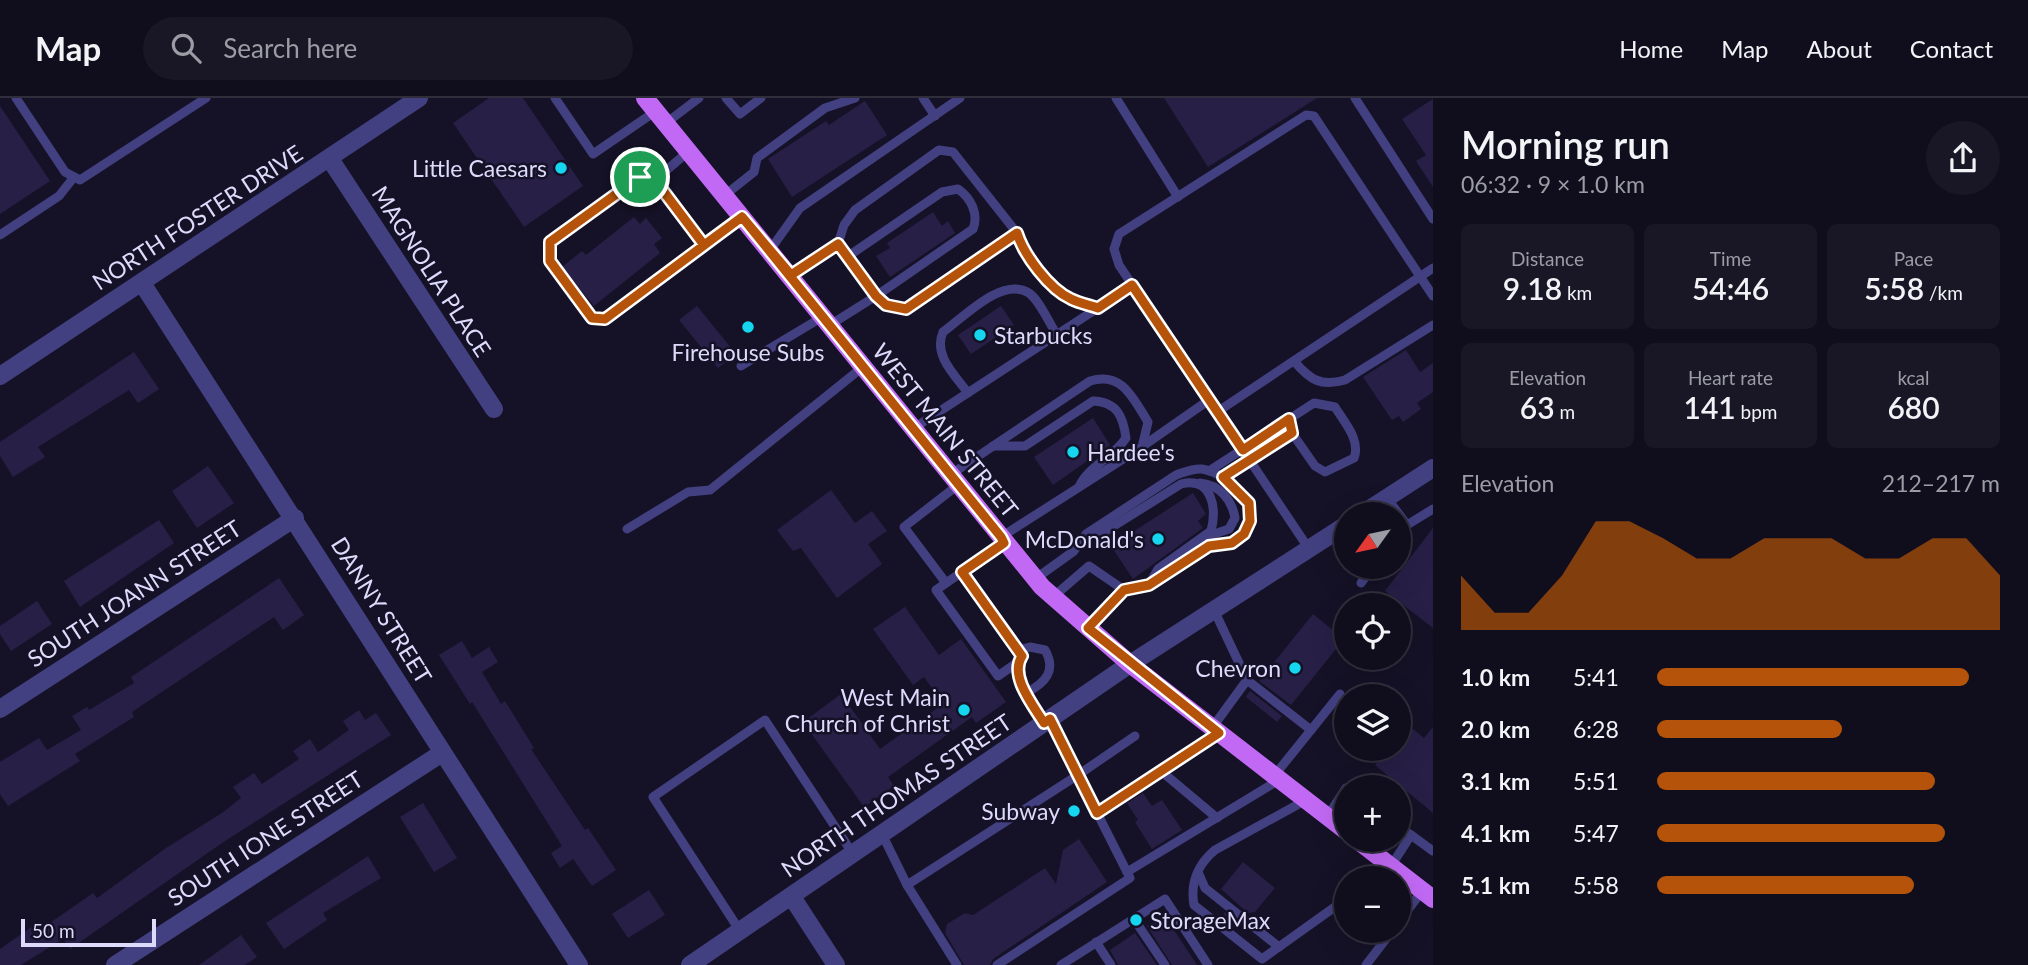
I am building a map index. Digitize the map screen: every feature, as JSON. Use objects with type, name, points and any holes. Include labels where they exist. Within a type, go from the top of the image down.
[{"type":"main road","name":"WEST MAIN STREET","points":[[656,111],[1035,579],[1130,664],[1334,822]]},
{"type":"main road","points":[[1373,852],[1391,866]]},
{"type":"main road","points":[[1411,882],[1428,895]]},
{"type":"street","name":"NORTH FOSTER DRIVE","points":[[0,376],[419,98]]},
{"type":"street","name":"MAGNOLIA PLACE","points":[[330,159],[494,409]]},
{"type":"street","name":"DANNY STREET","points":[[142,283],[579,965]]},
{"type":"street","points":[[1381,502],[1431,474]]},
{"type":"street","name":"SOUTH JOANN STREET","points":[[0,709],[295,518]]},
{"type":"street","name":"NORTH THOMAS STREET","points":[[690,965],[1130,664],[1334,533]]},
{"type":"street","name":"SOUTH IONE STREET","points":[[115,965],[442,752]]},
{"type":"street","points":[[792,897],[836,965]]},
{"type":"lane","points":[[16,98],[65,172],[80,180],[206,98]]},
{"type":"lane","points":[[555,98],[593,154],[656,111],[699,98]]},
{"type":"lane","points":[[726,98],[740,114],[761,98]]},
{"type":"lane","points":[[724,195],[754,172],[757,158],[825,108],[855,98]]},
{"type":"lane","points":[[923,98],[935,116]]},
{"type":"lane","points":[[1116,98],[1178,197]]},
{"type":"lane","points":[[1355,98],[1433,219]]},
{"type":"lane","points":[[770,250],[800,208],[935,116],[954,100]]},
{"type":"lane","points":[[1309,549],[1119,265],[1114,249],[1119,234],[1306,115],[1314,116],[1433,296]]},
{"type":"lane","points":[[791,275],[838,244],[844,225],[855,210],[939,150],[953,152],[1017,233],[1021,244],[1052,285],[1069,299],[1098,308]]},
{"type":"lane","points":[[655,180],[689,152]]},
{"type":"lane","points":[[0,235],[60,196],[74,177]]},
{"type":"lane","points":[[704,245],[655,180],[640,177],[550,242],[550,261],[592,318],[605,319],[742,217]]},
{"type":"lane","points":[[741,366],[876,296],[973,229],[976,221],[965,194],[958,189],[942,192],[847,257]]},
{"type":"lane","points":[[838,244],[876,296],[886,305],[906,309],[1017,233]]},
{"type":"lane","points":[[1217,412],[1433,268]]},
{"type":"lane","points":[[914,428],[1132,285]]},
{"type":"lane","points":[[968,393],[940,353],[939,342],[943,332],[1001,290],[1017,288],[1031,294],[1057,335]]},
{"type":"lane","points":[[1294,361],[1304,373],[1319,383],[1328,385],[1345,380],[1433,325]]},
{"type":"lane","points":[[627,530],[688,492],[710,490],[864,366]]},
{"type":"lane","points":[[946,583],[904,527],[993,446],[1090,380],[1103,377],[1118,380],[1148,422],[1142,447]]},
{"type":"lane","points":[[962,572],[1022,656],[998,676],[936,590],[1002,540],[1209,400]]},
{"type":"lane","points":[[993,446],[1025,446],[1093,401],[1107,401],[1118,410],[1126,438],[1119,449],[1085,474],[1078,488]]},
{"type":"lane","points":[[1209,471],[1243,450],[1289,419],[1314,403],[1335,407],[1354,438],[1357,450],[1354,458],[1325,472],[1315,466],[1292,433],[1289,419]]},
{"type":"lane","points":[[1223,477],[1292,433]]},
{"type":"lane","points":[[1035,579],[1074,551],[1086,534],[1176,475],[1193,468],[1223,477],[1249,503],[1250,521],[1244,534],[1232,543],[1209,546],[1149,585],[1124,590],[1088,628]]},
{"type":"lane","points":[[1086,534],[1101,534],[1181,484],[1197,483],[1215,487],[1224,494],[1233,507],[1236,518],[1229,529],[1205,537],[1158,569],[1149,585]]},
{"type":"lane","points":[[1197,483],[1210,493],[1213,505],[1213,521],[1205,537]]},
{"type":"lane","points":[[1387,498],[1390,502]]},
{"type":"lane","points":[[1411,523],[1433,509]]},
{"type":"lane","points":[[1053,597],[1089,566],[1124,590]]},
{"type":"lane","points":[[1361,583],[1364,579]]},
{"type":"lane","points":[[1214,610],[1247,680],[1311,730]]},
{"type":"lane","points":[[1018,650],[1031,647],[1045,650],[1051,660],[1051,670],[1043,684],[1026,693]]},
{"type":"lane","points":[[997,965],[1130,878],[1078,775],[1047,721],[1026,693],[1019,676],[1018,662]]},
{"type":"lane","points":[[1097,813],[1161,771],[1215,730],[1247,680]]},
{"type":"lane","points":[[1127,872],[1277,778],[1334,701]]},
{"type":"lane","points":[[740,931],[653,797],[753,728],[765,720],[853,854]]},
{"type":"lane","points":[[907,885],[1135,736]]},
{"type":"lane","points":[[1161,771],[1217,818]]},
{"type":"lane","points":[[1306,800],[1215,850],[1202,861],[1191,891],[1194,905],[1262,959],[1334,908]]},
{"type":"lane","points":[[1327,817],[1334,806]]},
{"type":"lane","points":[[882,834],[907,885],[957,965]]},
{"type":"lane","points":[[1391,866],[1412,835],[1433,851]]},
{"type":"lane","points":[[1198,872],[1205,888],[1279,947]]},
{"type":"lane","points":[[1411,911],[1428,895]]},
{"type":"lane","points":[[1060,965],[1165,899],[1208,965]]},
{"type":"lane","points":[[1134,919],[1165,965]]},
{"type":"lane","points":[[1096,942],[1111,965]]},
{"type":"lane","points":[[1366,965],[1383,943]]},
{"type":"building","points":[[489,98],[523,98],[583,186],[524,227],[453,123]]},
{"type":"building","points":[[1164,98],[1317,98],[1208,167]]},
{"type":"building","points":[[1433,99],[1433,187],[1416,161],[1426,155],[1402,119]]},
{"type":"building","points":[[865,101],[887,135],[792,197],[768,159],[826,121],[829,125]]},
{"type":"building","points":[[0,106],[50,181],[0,214]]},
{"type":"building","points":[[933,212],[942,226],[948,221],[955,233],[890,277],[876,256],[890,248],[887,243]]},
{"type":"building","points":[[634,217],[640,224],[646,218],[662,238],[654,244],[660,253],[594,306],[562,267],[582,251],[586,255]]},
{"type":"building","points":[[697,306],[736,354],[718,368],[679,320]]},
{"type":"building","points":[[1001,306],[1014,325],[971,354],[958,335]]},
{"type":"building","points":[[1406,350],[1420,372],[1433,363],[1433,392],[1417,403],[1421,409],[1403,422],[1399,416],[1392,420],[1363,377]]},
{"type":"building","points":[[134,352],[159,389],[138,403],[129,390],[38,447],[45,457],[13,477],[0,456],[0,442]]},
{"type":"building","name":"Hardee's","points":[[1093,418],[1110,445],[1053,485],[1034,457]]},
{"type":"building","points":[[208,466],[234,503],[197,528],[172,491]]},
{"type":"building","points":[[831,490],[855,523],[872,511],[887,531],[868,544],[882,564],[837,598],[801,548],[793,551],[777,530]]},
{"type":"building","name":"McDonald's","points":[[1193,493],[1206,514],[1198,521],[1203,528],[1133,579],[1111,546]]},
{"type":"building","points":[[159,520],[174,543],[80,607],[64,581]]},
{"type":"building","points":[[1433,528],[1433,628],[1411,611],[1411,593],[1385,591],[1394,579],[1411,579],[1411,557]]},
{"type":"building","points":[[279,578],[304,615],[283,630],[274,617],[132,712],[134,717],[75,754],[80,761],[8,806],[0,794],[0,762],[39,738],[47,750],[81,730],[72,716],[87,707],[89,710],[134,683],[131,677]]},
{"type":"building","points":[[37,601],[52,624],[11,651],[0,634],[0,626]]},
{"type":"building","name":"West Main Church of Christ","points":[[905,607],[939,655],[961,639],[1006,702],[976,723],[972,717],[888,777],[894,786],[864,807],[803,722],[841,694],[880,749],[943,704],[924,677],[913,685],[873,629]]},
{"type":"building","name":"Chevron","points":[[1313,614],[1334,631],[1334,651],[1291,705],[1259,681]]},
{"type":"building","points":[[462,641],[472,658],[489,647],[498,662],[482,672],[501,704],[505,701],[534,748],[531,749],[585,830],[588,828],[616,870],[592,886],[573,859],[560,868],[551,853],[562,846],[472,702],[470,704],[439,655]]},
{"type":"building","points":[[1250,691],[1282,716],[1277,722],[1246,697]]},
{"type":"building","points":[[359,710],[365,720],[376,713],[391,735],[222,843],[70,949],[63,939],[21,965],[0,965],[0,949],[33,926],[37,932],[93,893],[97,898],[166,848],[222,813],[241,798],[233,787],[254,773],[262,784],[299,759],[293,751],[310,739],[318,752],[349,730],[343,721]]},
{"type":"building","points":[[1411,727],[1424,738],[1433,727],[1433,813],[1411,795],[1411,775],[1387,775],[1375,765],[1378,761],[1411,761]]},
{"type":"building","points":[[1143,793],[1152,806],[1162,800],[1182,830],[1152,849],[1127,803]]},
{"type":"building","points":[[423,803],[457,858],[434,872],[400,817]]},
{"type":"building","points":[[1079,839],[1107,882],[993,959],[990,965],[964,965],[945,933],[947,924],[965,913],[973,915],[1045,868],[1056,884],[1063,850]]},
{"type":"building","points":[[368,856],[381,878],[323,913],[327,920],[284,949],[266,923]]},
{"type":"building","points":[[1243,862],[1275,888],[1255,912],[1248,913],[1221,889]]},
{"type":"building","points":[[649,890],[665,915],[628,938],[612,914]]},
{"type":"building","points":[[1222,910],[1239,924],[1236,929],[1221,918],[1225,913]]},
{"type":"building","points":[[1164,915],[1197,965],[1172,965],[1147,926]]},
{"type":"building","points":[[1135,933],[1157,965],[1118,965],[1110,950]]},
{"type":"building","points":[[241,935],[257,957],[245,965],[199,965]]},
{"type":"place","name":"Little Caesars","points":[[561,168]]},
{"type":"place","name":"Firehouse Subs","points":[[748,327]]},
{"type":"place","name":"Starbucks","points":[[980,335]]},
{"type":"place","name":"Hardee's","points":[[1073,452]]},
{"type":"place","name":"McDonald's","points":[[1158,539]]},
{"type":"place","name":"Chevron","points":[[1295,668]]},
{"type":"place","name":"West Main Church of Christ","points":[[964,710]]},
{"type":"place","name":"Subway","points":[[1074,811]]},
{"type":"place","name":"StorageMax","points":[[1136,920]]},
{"type":"route","points":[[640,177],[550,242],[550,261],[592,318],[605,319],[742,217],[791,275],[838,244],[876,296],[886,305],[906,309],[1002,246],[1017,233],[1021,244],[1052,285],[1069,299],[1098,308],[1132,285],[1243,450],[1289,419],[1292,433],[1223,477],[1236,487],[1249,503],[1250,521],[1244,534],[1232,543],[1209,546],[1149,585],[1124,590],[1088,628],[1219,733],[1097,813],[1061,747],[1050,719],[1044,723],[1026,693],[1019,676],[1018,662],[1022,656],[962,572],[1004,543],[1001,537],[742,217],[704,245],[655,180],[640,177]]}]
